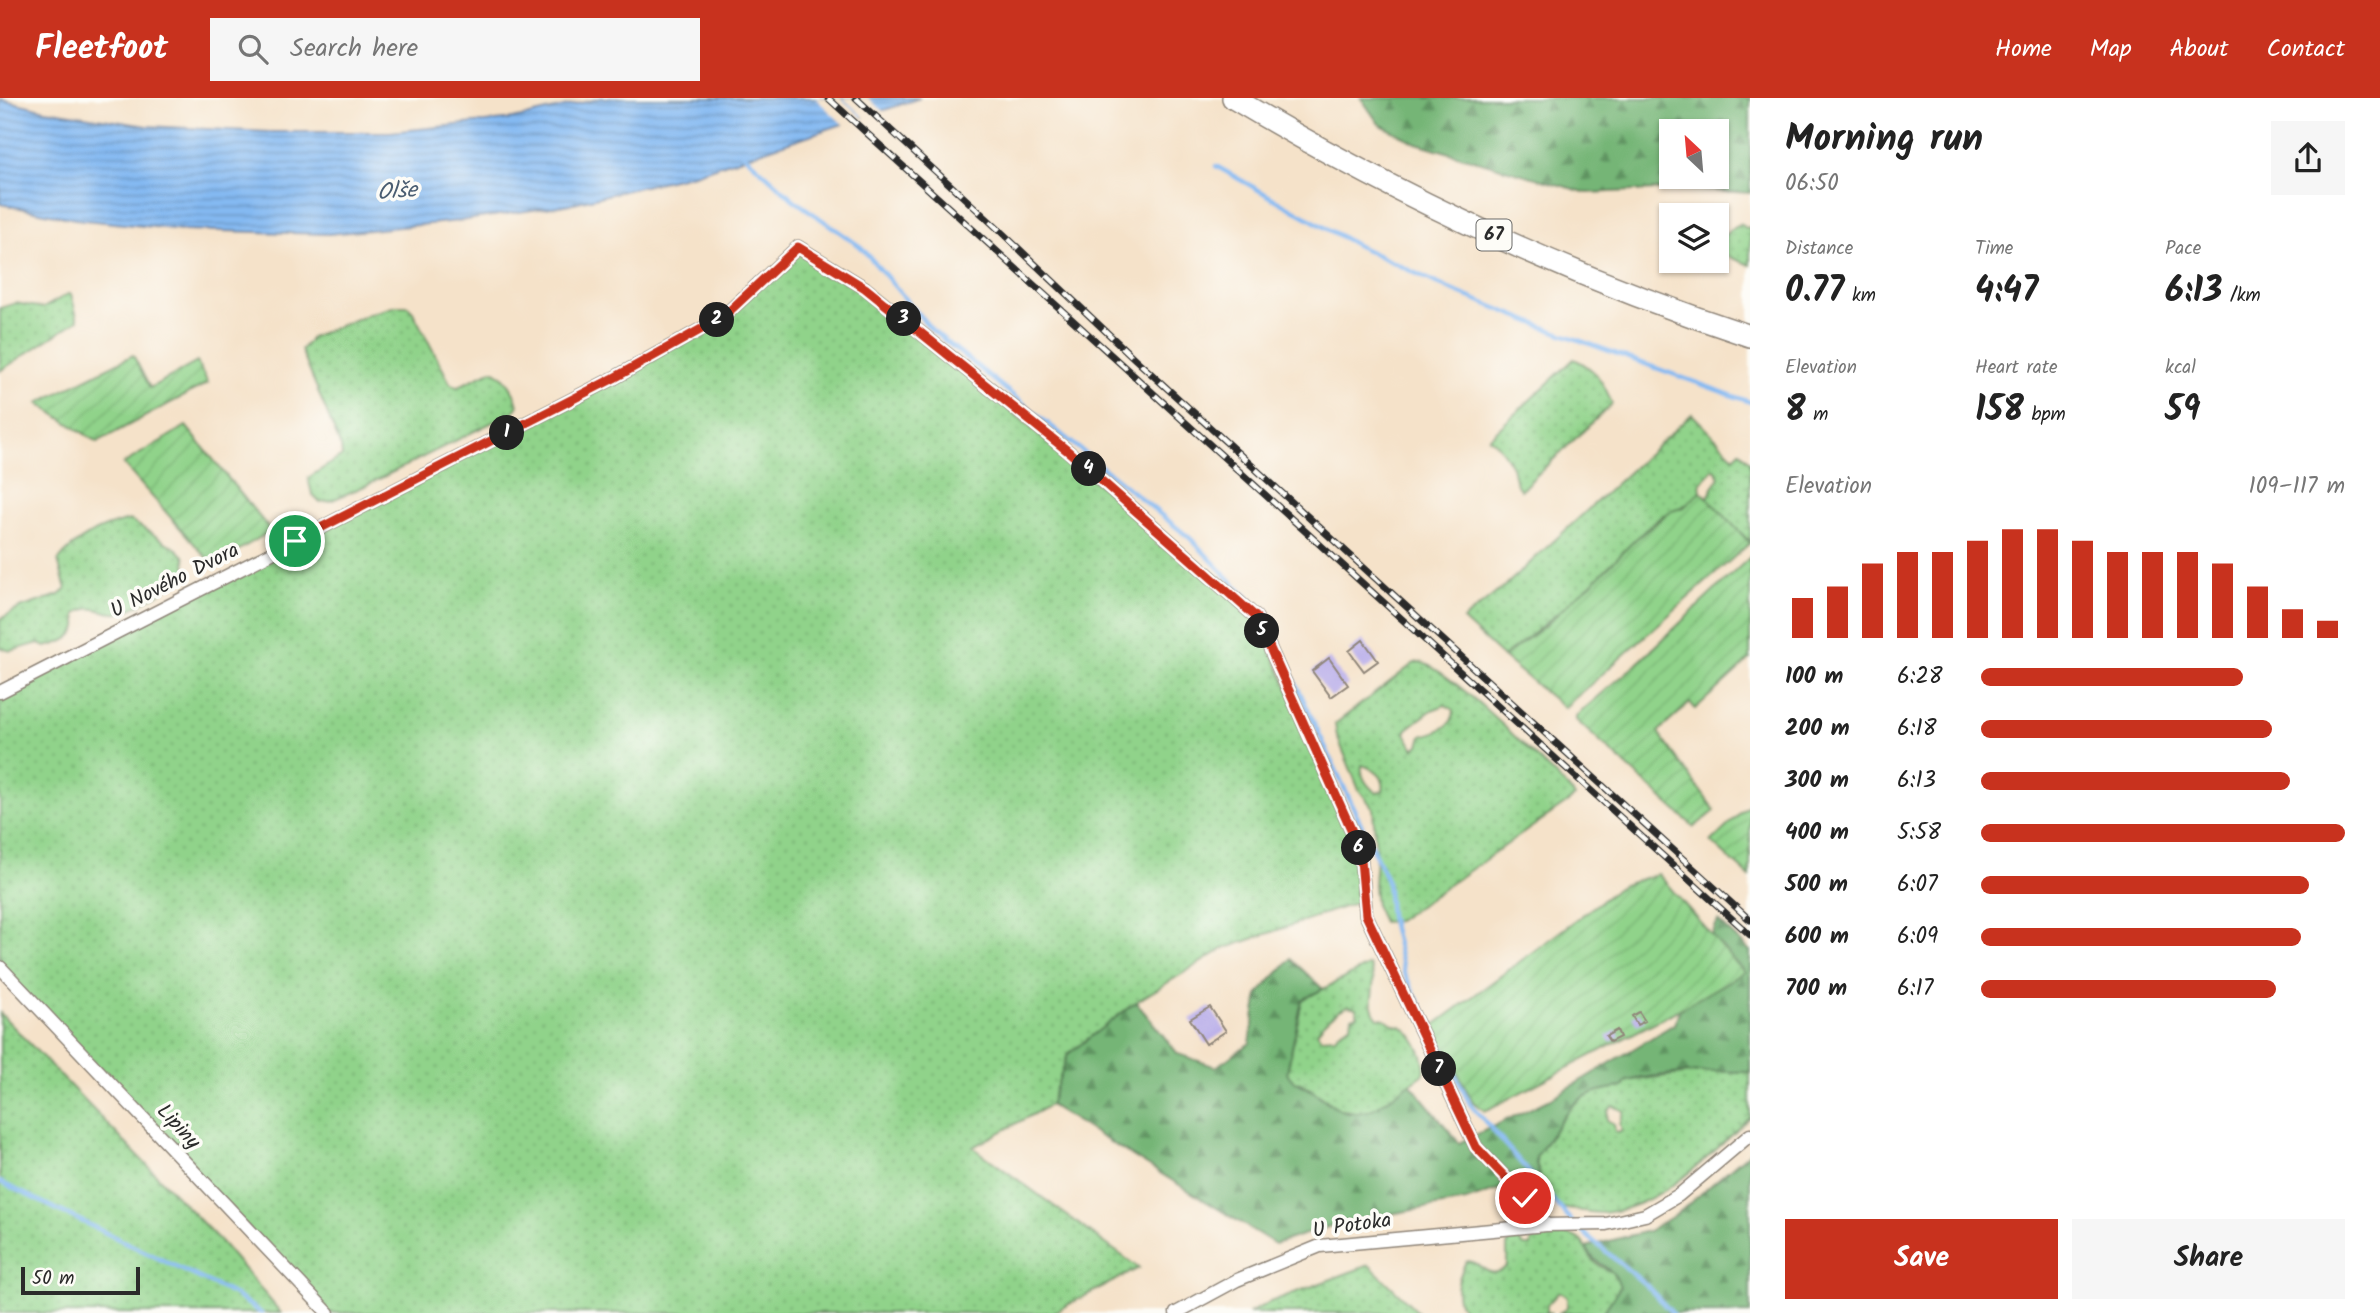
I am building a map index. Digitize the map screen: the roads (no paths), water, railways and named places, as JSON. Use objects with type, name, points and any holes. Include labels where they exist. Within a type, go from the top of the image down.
[{"type":"main road","name":"67","points":[[1241,103],[1369,175],[1471,224],[1622,289],[1750,336]]},
{"type":"street","name":"U Nového Dvora","points":[[0,692],[614,378],[723,317],[798,247],[865,288],[1069,452],[1256,617],[1360,849],[1366,915],[1476,1147],[1525,1198],[1546,1226]]},
{"type":"street","name":"Lipiny","points":[[0,967],[328,1313]]},
{"type":"street","name":"U Potoka","points":[[1175,1313],[1237,1280],[1320,1246],[1546,1226],[1606,1224],[1645,1215],[1679,1195],[1750,1135]]},
{"type":"water","name":"Olše","points":[[602,98],[920,98],[694,174],[565,205],[459,221],[329,234],[183,230],[75,219],[0,204],[0,99],[46,110],[147,126],[269,132],[391,132],[513,119]]},
{"type":"waterway","points":[[741,152],[794,200],[861,247],[932,330],[1191,539],[1264,615],[1387,880],[1390,916],[1404,973],[1470,1104],[1573,1223]]},
{"type":"waterway","points":[[1216,166],[1356,245],[1449,289],[1551,330],[1750,402]]},
{"type":"waterway","points":[[0,1182],[235,1295],[261,1313]]},
{"type":"waterway","points":[[1579,1229],[1646,1285],[1672,1313]]},
{"type":"railway","points":[[828,98],[1750,935]]},
{"type":"railway","points":[[856,98],[1135,359],[1750,920]]}]
